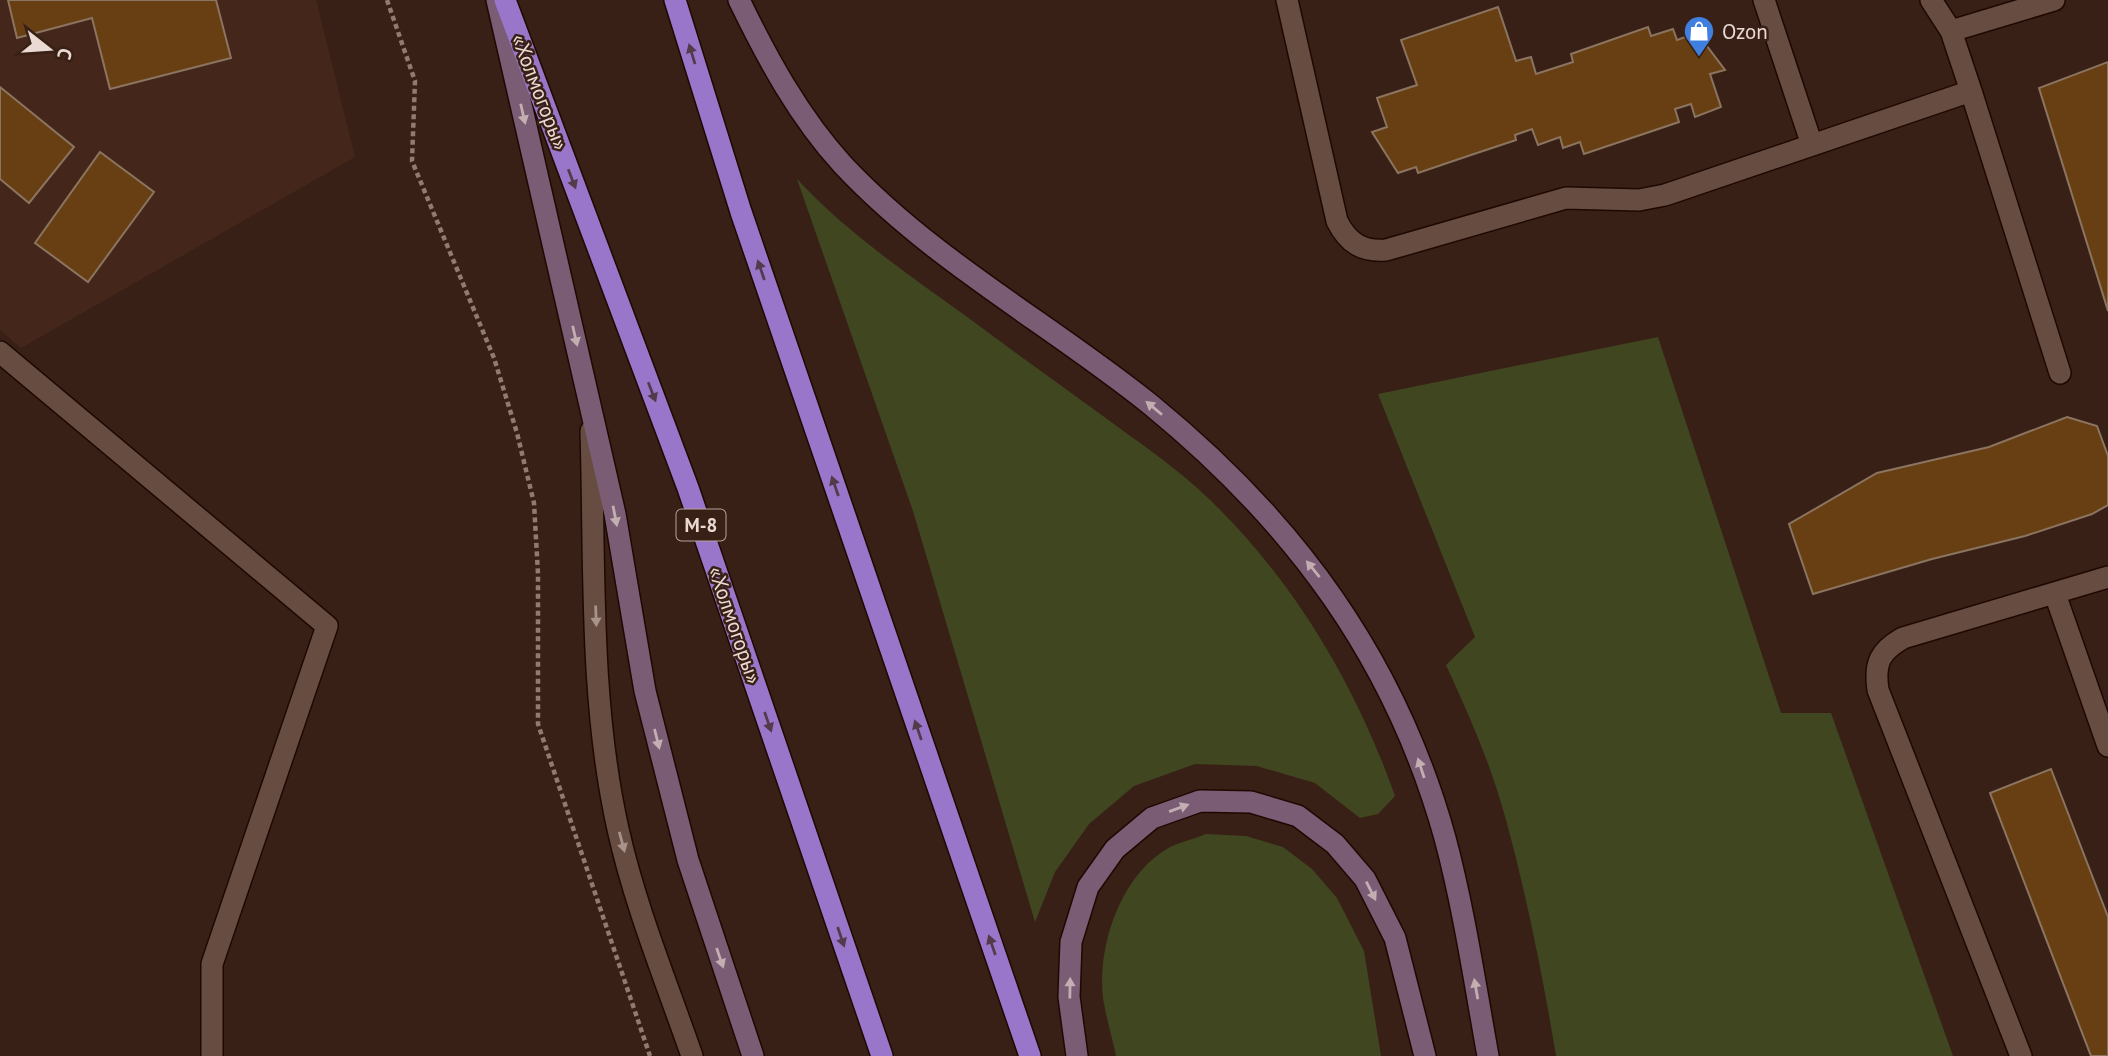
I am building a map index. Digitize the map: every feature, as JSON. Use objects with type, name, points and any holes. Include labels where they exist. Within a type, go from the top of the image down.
[{"type":"highway","name":"«Холмогоры»","points":[[505,0],[688,488],[882,1056]]},
{"type":"highway","points":[[675,0],[741,212],[1030,1056]]},
{"type":"main road","points":[[497,0],[615,514],[645,691],[688,860],[753,1056]]},
{"type":"main road","points":[[739,0],[772,65],[808,120],[841,162],[889,211],[934,248],[1149,404],[1226,470],[1278,525],[1328,588],[1370,656],[1413,744],[1445,838],[1488,1056]]},
{"type":"main road","points":[[1077,1056],[1069,998],[1071,942],[1088,887],[1115,849],[1152,818],[1200,801],[1251,802],[1298,816],[1335,844],[1365,879],[1395,939],[1424,1056]]},
{"type":"street","points":[[1287,0],[1337,221],[1344,235],[1356,246],[1371,251],[1386,250],[1566,198],[1639,200],[1665,195],[1971,91]]},
{"type":"street","points":[[1764,0],[1812,145]]},
{"type":"street","points":[[1931,0],[1951,31],[2060,373]]},
{"type":"street","points":[[1951,31],[2054,0]]},
{"type":"street","points":[[0,352],[327,626],[212,964],[212,1056]]},
{"type":"street","points":[[590,401],[598,688],[606,762],[618,828],[635,890],[692,1056]]},
{"type":"street","points":[[2021,1056],[1878,690],[1876,674],[1880,659],[1889,646],[1903,638],[2108,576]]},
{"type":"street","points":[[2055,594],[2108,746]]},
{"type":"path","points":[[387,0],[415,81],[412,161],[494,358],[517,433],[534,503],[538,574],[538,724],[650,1056]]},
{"type":"shaded area","points":[[0,0],[316,0],[355,157],[21,348],[0,330]]},
{"type":"green space","points":[[797,179],[838,219],[882,255],[1163,460],[1229,519],[1289,591],[1315,629],[1360,710],[1395,796],[1378,814],[1360,818],[1315,783],[1257,766],[1195,764],[1134,786],[1089,824],[1055,872],[1035,922],[913,511]]},
{"type":"green space","points":[[1658,337],[1781,713],[1831,713],[1953,1056],[1556,1056],[1534,937],[1506,820],[1487,761],[1446,665],[1475,637],[1378,394]]},
{"type":"green space","points":[[1206,834],[1246,836],[1283,847],[1312,869],[1337,898],[1364,951],[1381,1056],[1116,1056],[1104,1005],[1102,977],[1104,956],[1116,913],[1138,875],[1153,859],[1170,847]]},
{"type":"building","points":[[8,0],[216,0],[231,58],[110,89],[92,18],[17,38]]},
{"type":"building","points":[[1498,7],[1516,61],[1531,57],[1536,74],[1573,62],[1571,54],[1648,27],[1651,36],[1673,29],[1677,40],[1697,33],[1725,70],[1710,74],[1721,107],[1695,117],[1691,104],[1675,109],[1679,122],[1584,154],[1580,142],[1563,148],[1560,137],[1538,145],[1532,129],[1515,135],[1516,140],[1418,173],[1416,167],[1398,173],[1372,132],[1387,127],[1377,98],[1417,85],[1401,40]]},
{"type":"building","points":[[2108,62],[2108,311],[2039,88]]},
{"type":"building","points":[[0,87],[74,147],[29,203],[0,179]]},
{"type":"building","points":[[100,152],[154,192],[88,282],[35,243]]},
{"type":"building","points":[[2067,417],[2097,426],[2108,456],[2108,505],[2092,514],[2025,536],[1932,559],[1813,594],[1789,524],[1877,473],[1989,447]]},
{"type":"building","points":[[2051,769],[2108,917],[2108,1056],[2091,1056],[1990,793]]},
{"type":"place","name":"Ozon","points":[[1699,58]]}]
